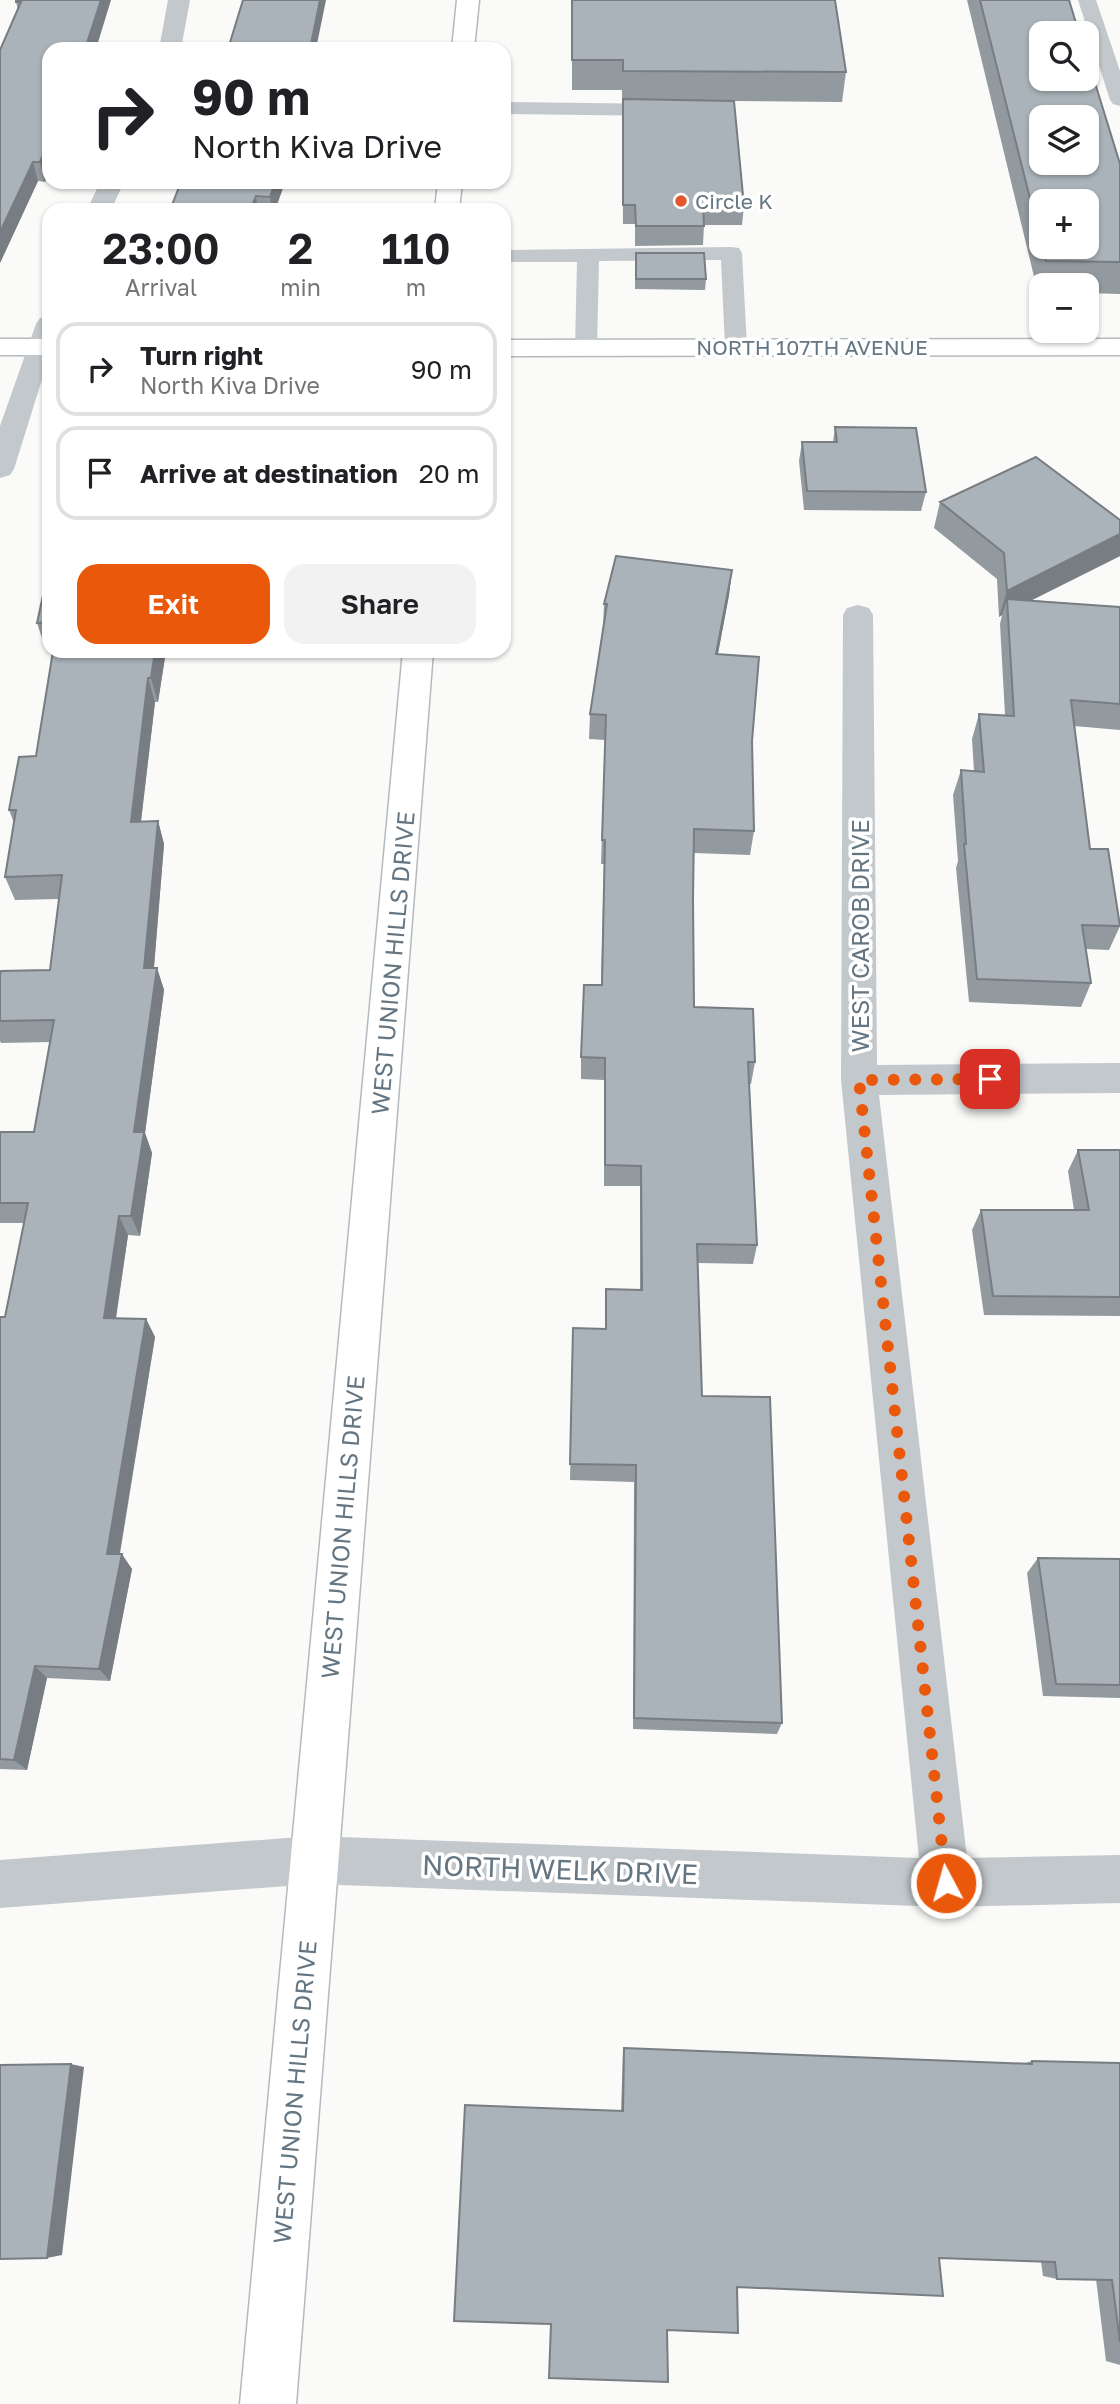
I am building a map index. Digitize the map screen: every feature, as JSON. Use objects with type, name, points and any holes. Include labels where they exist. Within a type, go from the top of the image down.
[{"type":"main road","points":[[464,42],[468,0]]},
{"type":"main road","points":[[0,347],[42,340]]},
{"type":"main road","name":"NORTH 107TH AVENUE","points":[[511,348],[1120,347]]},
{"type":"main road","name":"WEST UNION HILLS DRIVE","points":[[268,2404],[417,658]]},
{"type":"street","points":[[171,42],[179,0]]},
{"type":"street","points":[[0,469],[42,350]]},
{"type":"street","name":"WEST CAROB DRIVE","points":[[858,615],[859,1080],[946,1883]]},
{"type":"street","points":[[859,1080],[1120,1078]]},
{"type":"street","name":"NORTH WELK DRIVE","points":[[0,1884],[313,1860],[946,1883],[1120,1879]]},
{"type":"lane","points":[[1087,0],[1120,100]]},
{"type":"lane","points":[[511,108],[679,110]]},
{"type":"lane","points":[[511,256],[732,253],[736,347]]},
{"type":"lane","points":[[586,348],[588,254]]},
{"type":"building","points":[[101,0],[87,42],[42,42],[42,158],[40,162],[33,162],[0,232],[0,50],[21,2],[16,2]]},
{"type":"building","points":[[243,0],[320,0],[311,42],[230,42]]},
{"type":"building","points":[[572,0],[835,0],[846,72],[623,71],[623,60],[572,60]]},
{"type":"building","points":[[980,0],[1069,0],[1075,21],[1029,21],[1029,91],[1097,91],[1120,164],[1120,262],[1046,261],[1099,259],[1099,189],[1029,189],[1029,194]]},
{"type":"building","points":[[623,99],[734,101],[744,206],[703,206],[704,226],[636,226],[635,205],[623,205]]},
{"type":"building","points":[[178,189],[273,189],[270,197],[256,196],[253,203],[173,203]]},
{"type":"building","points":[[636,253],[704,253],[706,279],[636,279]]},
{"type":"building","points":[[835,427],[916,428],[926,492],[807,491],[802,442],[837,442]]},
{"type":"building","points":[[1036,457],[1120,520],[1120,534],[1007,591],[1004,553],[940,502]]},
{"type":"building","points":[[616,556],[732,570],[716,654],[759,657],[752,741],[754,831],[694,829],[693,899],[694,1007],[753,1009],[755,1062],[748,1062],[757,1245],[697,1244],[702,1396],[770,1397],[782,1723],[634,1718],[636,1465],[570,1464],[573,1328],[606,1329],[606,1289],[642,1290],[641,1166],[605,1165],[605,1058],[581,1057],[584,985],[602,985],[605,840],[602,840],[606,715],[590,714],[607,604],[604,604]]},
{"type":"building","points":[[1007,599],[1120,607],[1120,704],[1071,700],[1090,849],[1108,849],[1120,926],[1082,925],[1091,983],[977,979],[964,844],[961,770],[984,772],[979,714],[1014,716]]},
{"type":"building","points":[[42,600],[42,623],[37,623]]},
{"type":"building","points":[[52,658],[154,658],[151,678],[148,678],[131,822],[158,821],[144,968],[157,968],[134,1132],[144,1132],[131,1216],[119,1216],[104,1318],[146,1319],[107,1554],[122,1554],[99,1669],[35,1666],[14,1760],[0,1759],[0,1317],[5,1317],[28,1203],[0,1203],[0,1132],[34,1132],[54,1020],[0,1021],[0,975],[1,971],[50,970],[62,875],[5,877],[16,810],[9,810],[19,757],[36,756]]},
{"type":"building","points":[[1078,1150],[1120,1150],[1120,1297],[993,1296],[981,1210],[1089,1210]]},
{"type":"building","points":[[1038,1558],[1120,1559],[1120,1685],[1056,1684]]},
{"type":"building","points":[[624,2048],[1032,2064],[1032,2061],[1120,2063],[1120,2342],[1112,2280],[1057,2279],[1055,2262],[939,2258],[943,2296],[737,2287],[738,2333],[667,2330],[668,2382],[549,2378],[551,2324],[454,2321],[465,2105],[623,2111]]},
{"type":"building","points":[[71,2064],[47,2258],[0,2259],[0,2065]]},
{"type":"place","name":"Circle K","points":[[681,201]]},
{"type":"route","points":[[946,1883],[859,1080],[990,1079]]}]
